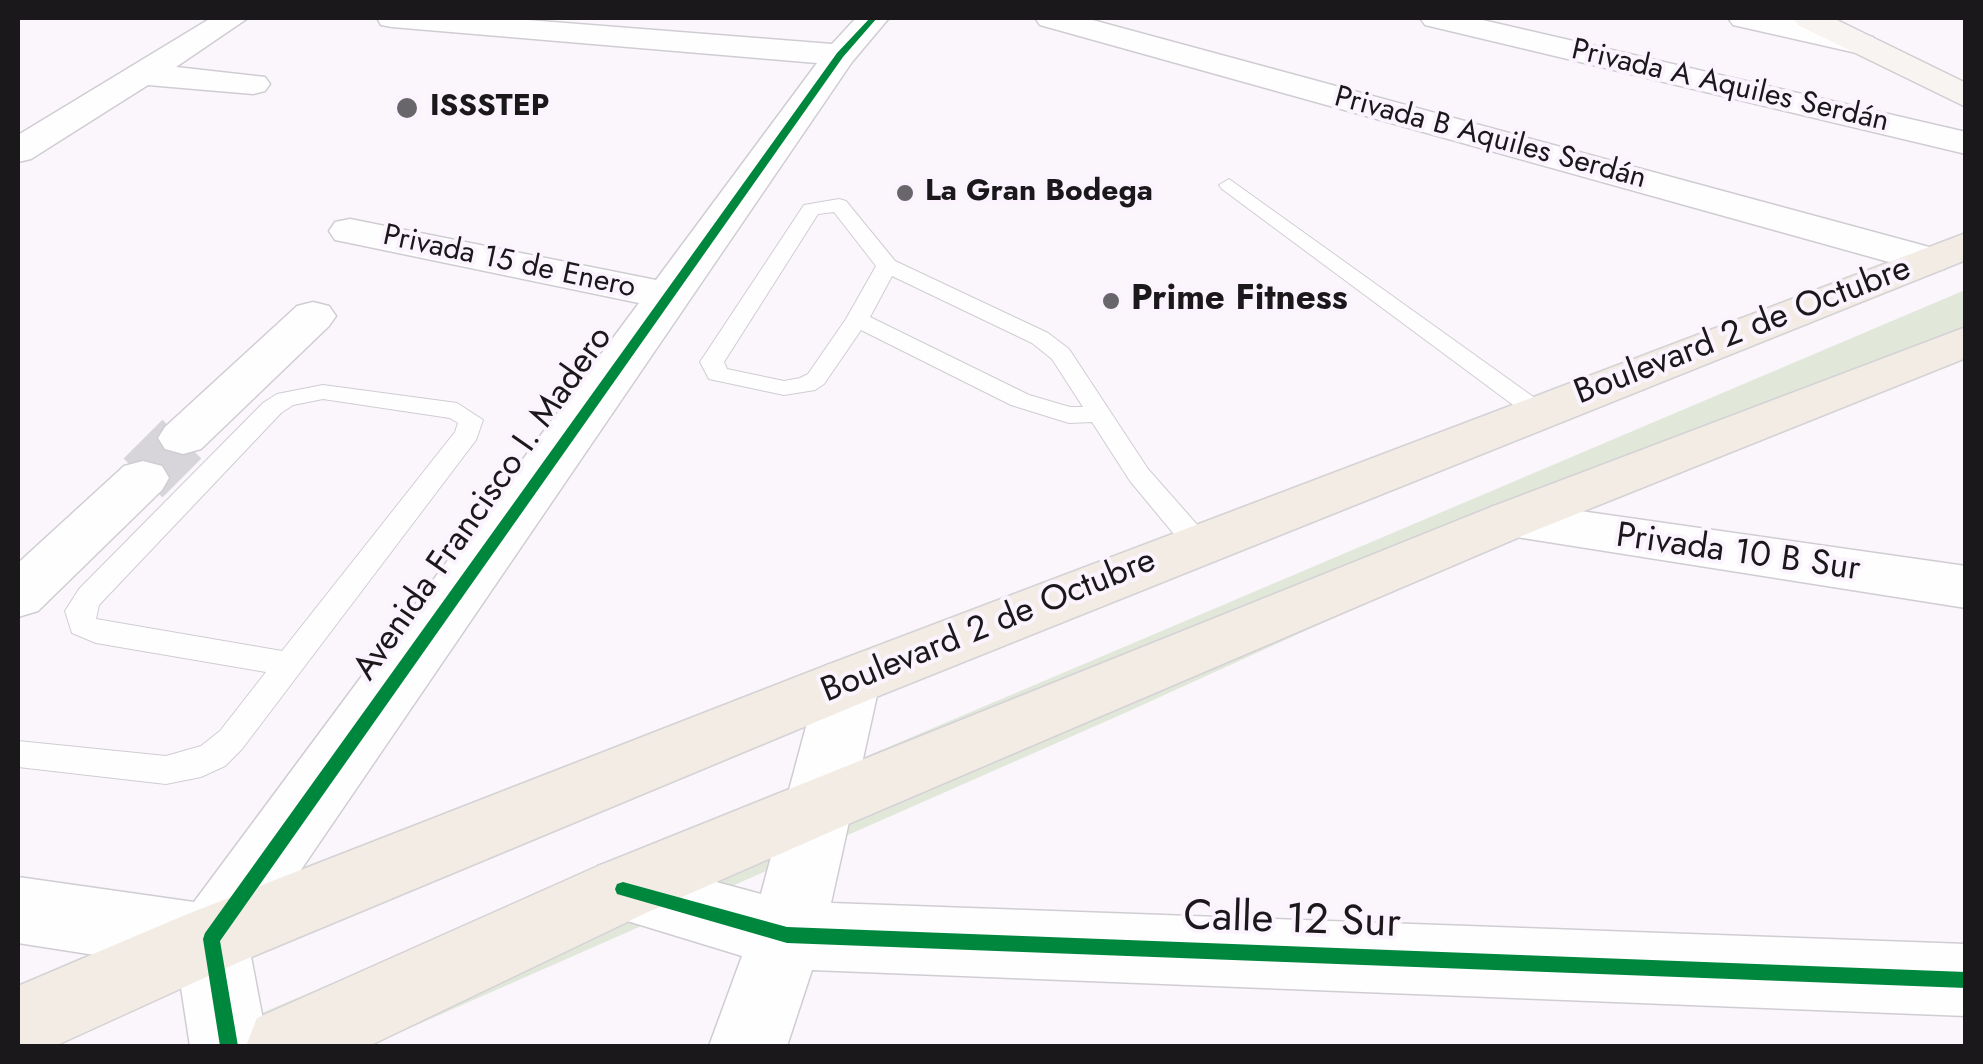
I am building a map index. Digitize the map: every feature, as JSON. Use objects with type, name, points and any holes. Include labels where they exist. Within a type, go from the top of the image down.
[{"type":"main road","points":[[1809,18],[1866,31],[1966,64]]},
{"type":"main road","points":[[1866,31],[1966,97]]},
{"type":"main road","name":"Boulevard 2 de Octubre","points":[[18,1024],[211,939],[849,682],[1947,252]]},
{"type":"main road","points":[[286,1046],[623,890],[822,805],[1510,520],[1966,341]]},
{"type":"street","points":[[18,151],[232,18]]},
{"type":"street","points":[[392,18],[856,36]]},
{"type":"street","name":"Privada B Aquiles Serdán","points":[[1051,18],[1947,252]]},
{"type":"street","name":"Privada A Aquiles Serdán","points":[[1436,18],[1966,143]]},
{"type":"street","points":[[1744,18],[1866,31]]},
{"type":"street","name":"Avenida Francisco I. Madero","points":[[211,939],[856,36]]},
{"type":"street","points":[[142,74],[253,84]]},
{"type":"street","name":"Privada 15 de Enero","points":[[350,230],[668,296]]},
{"type":"street","points":[[183,438],[314,316]]},
{"type":"street","points":[[18,596],[143,478]]},
{"type":"street","name":"Privada 10 B Sur","points":[[1510,520],[1966,587]]},
{"type":"street","points":[[748,1046],[787,935],[822,805],[849,682]]},
{"type":"street","name":"Calle 12 Sur","points":[[623,890],[787,935],[1966,980]]},
{"type":"street","points":[[18,910],[211,939],[229,1046]]},
{"type":"lane","points":[[1229,186],[1537,411]]},
{"type":"lane","points":[[888,266],[816,380],[784,388],[717,374],[712,366],[715,355],[811,209],[832,204],[845,209],[888,266],[1040,338],[1061,354],[1096,414],[1139,475],[1198,544]]},
{"type":"lane","points":[[857,319],[1031,404],[1069,415],[1096,414]]},
{"type":"lane","points":[[18,754],[166,770],[190,768],[213,756],[231,740],[467,434],[471,420],[457,410],[322,392],[286,398],[89,597],[80,612],[82,625],[96,632],[288,664]]},
{"type":"shaded area","points":[[1965,290],[1965,330],[1127,712],[369,1046],[184,1046]]},
{"type":"tunnel","points":[[143,478],[183,438]]},
{"type":"cycle path","points":[[229,1046],[211,939],[840,55],[873,18]]},
{"type":"cycle path","points":[[623,889],[787,935],[1966,980]]},
{"type":"place","name":"ISSSTEP","points":[[407,108]]},
{"type":"place","name":"La Gran Bodega","points":[[905,193]]},
{"type":"place","name":"Prime Fitness","points":[[1111,301]]}]
